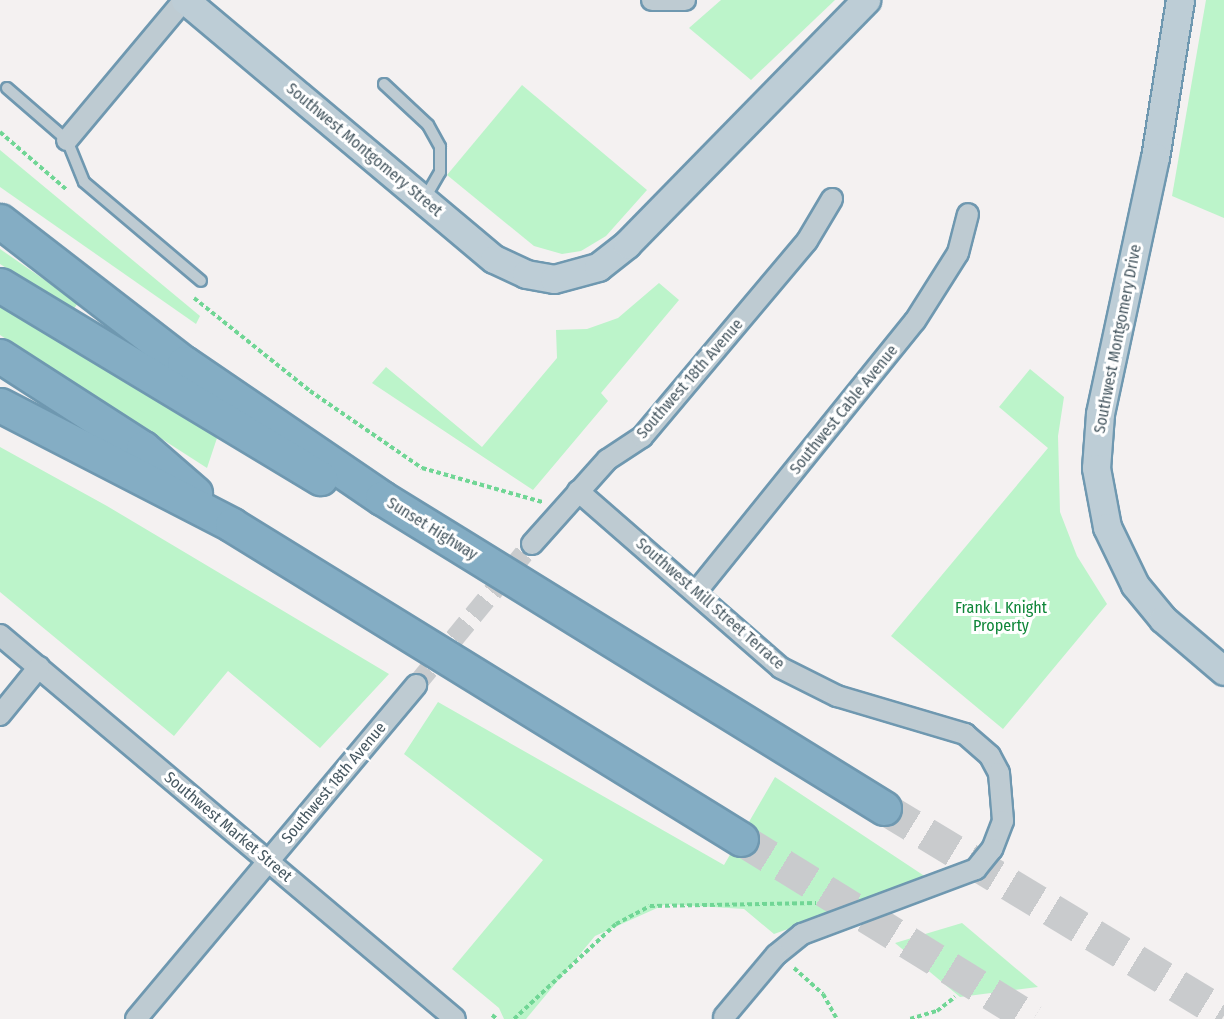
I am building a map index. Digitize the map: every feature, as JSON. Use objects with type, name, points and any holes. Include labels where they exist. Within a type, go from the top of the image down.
[{"type":"highway","name":"Sunset Highway","points":[[0,221],[184,363],[382,498],[884,808]]},
{"type":"highway","points":[[0,285],[308,474],[382,498]]},
{"type":"highway","points":[[0,356],[143,448],[232,525]]},
{"type":"highway","points":[[0,405],[232,525],[741,839]]},
{"type":"street","points":[[67,140],[184,0]]},
{"type":"street","name":"Southwest Montgomery Street","points":[[184,0],[494,259],[526,274],[554,279],[598,267],[627,244],[866,0]]},
{"type":"street","points":[[652,0],[685,0]]},
{"type":"street","name":"Southwest Montgomery Drive","points":[[1180,0],[1155,157],[1100,414],[1096,468],[1107,527],[1135,585],[1163,619],[1224,671]]},
{"type":"street","name":"Southwest 18th Avenue","points":[[532,544],[607,460],[642,437],[807,241],[832,199]]},
{"type":"street","name":"Southwest Cable Avenue","points":[[696,592],[915,321],[958,254],[968,214]]},
{"type":"street","name":"Southwest Mill Street Terrace","points":[[578,491],[800,680],[965,734],[990,756],[1003,787],[999,836],[976,869],[949,884],[850,914],[802,934],[778,953],[724,1017]]},
{"type":"street","name":"Southwest Market Street","points":[[0,635],[455,1019]]},
{"type":"street","points":[[0,715],[39,667]]},
{"type":"street","name":"Southwest 18th Avenue","points":[[136,1019],[416,685]]},
{"type":"lane","points":[[384,84],[428,125],[440,147],[440,172],[424,201]]},
{"type":"lane","points":[[7,88],[67,140],[84,182],[201,281]]},
{"type":"path","points":[[0,132],[75,197]]},
{"type":"path","points":[[187,293],[310,391],[422,468],[528,496],[557,514]]},
{"type":"path","points":[[514,1019],[532,1008],[610,929],[650,906],[820,903]]},
{"type":"path","points":[[778,953],[823,994],[837,1019]]},
{"type":"path","points":[[910,1019],[937,1011],[955,997]]},
{"type":"path","points":[[492,1015],[497,1019]]},
{"type":"green space","points":[[721,0],[835,0],[751,80],[689,28]]},
{"type":"green space","points":[[1206,0],[1224,0],[1224,218],[1172,196]]},
{"type":"green space","points":[[522,85],[647,190],[606,236],[581,251],[562,254],[534,246],[447,175]]},
{"type":"green space","points":[[0,150],[200,316],[196,324],[0,187]]},
{"type":"green space","points":[[0,249],[78,303],[73,310],[0,264]]},
{"type":"green space","points":[[659,283],[679,300],[601,393],[608,401],[533,490],[372,383],[386,367],[482,447],[557,358],[556,330],[587,329],[618,318]]},
{"type":"green space","points":[[0,298],[218,435],[207,468],[0,335]]},
{"type":"green space","name":"Frank L Knight Property","points":[[1030,369],[1064,397],[1058,436],[1060,512],[1077,556],[1107,604],[1003,729],[891,636],[1048,448],[999,407]]},
{"type":"green space","points":[[0,447],[107,506],[389,674],[320,748],[228,671],[174,736],[0,592]]},
{"type":"green space","points":[[438,702],[724,865],[775,777],[929,879],[774,934],[744,909],[666,904],[595,936],[526,1019],[504,1019],[499,1008],[452,969],[543,860],[404,754]]},
{"type":"green space","points":[[962,923],[1038,987],[960,997],[895,943]]},
{"type":"tunnel","points":[[416,685],[532,544]]},
{"type":"tunnel","points":[[884,808],[1224,1014]]},
{"type":"tunnel","points":[[741,839],[1033,1019]]}]
